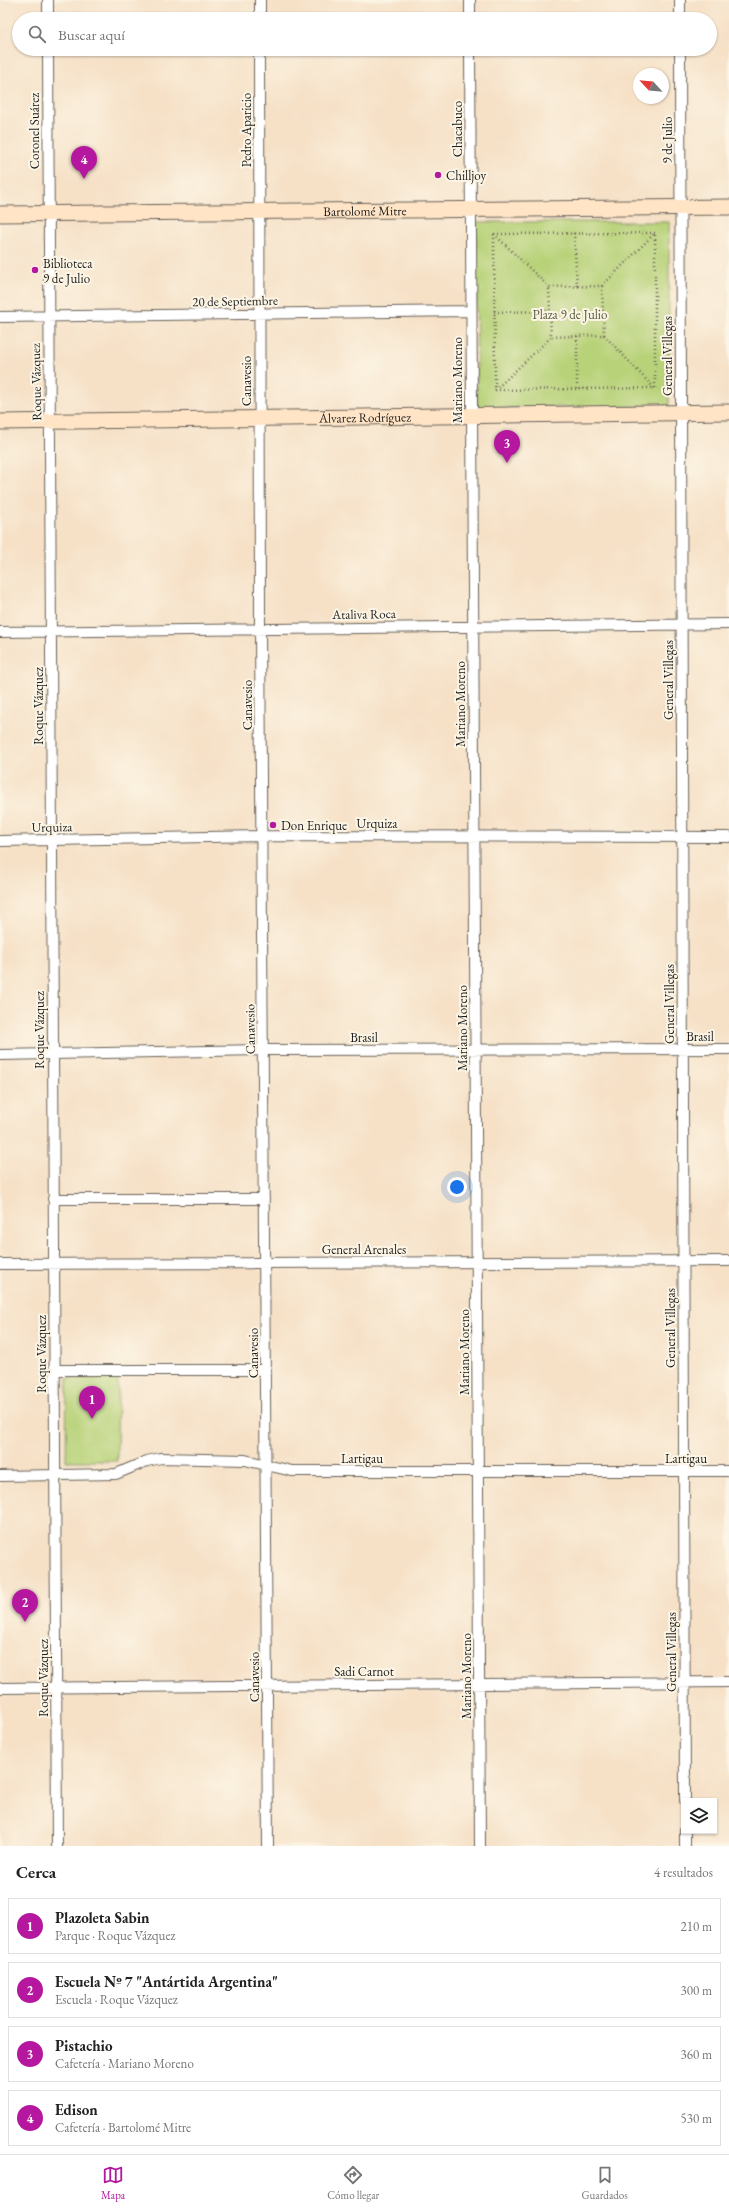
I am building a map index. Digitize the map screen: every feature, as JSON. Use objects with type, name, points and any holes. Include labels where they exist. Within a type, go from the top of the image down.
[{"type":"main road","name":"Bartolomé Mitre","points":[[0,214],[729,207]]},
{"type":"main road","name":"Álvarez Rodríguez","points":[[0,422],[729,412]]},
{"type":"street","points":[[48,0],[48,12]]},
{"type":"street","points":[[260,0],[260,12]]},
{"type":"street","points":[[470,0],[470,12]]},
{"type":"street","points":[[680,0],[680,12]]},
{"type":"street","name":"Coronel Suárez","points":[[47,213],[48,56]]},
{"type":"street","name":"Pedro Aparicio","points":[[259,56],[259,211]]},
{"type":"street","name":"Chacabuco","points":[[470,56],[470,209]]},
{"type":"street","name":"9 de Julio","points":[[680,56],[680,207]]},
{"type":"street","name":"General Villegas","points":[[680,207],[685,1798]]},
{"type":"street","name":"Mariano Moreno","points":[[470,209],[480,1846]]},
{"type":"street","name":"Canavesio","points":[[259,211],[261,836],[267,1464],[268,1846]]},
{"type":"street","name":"Roque Vázquez","points":[[47,213],[57,1846]]},
{"type":"street","name":"20 de Septiembre","points":[[0,317],[470,311]]},
{"type":"street","name":"Ataliva Roca","points":[[0,632],[681,623],[729,624]]},
{"type":"street","name":"Urquiza","points":[[0,841],[261,836],[729,837]]},
{"type":"street","name":"Brasil","points":[[0,1055],[263,1050],[729,1049]]},
{"type":"street","points":[[53,1199],[264,1199]]},
{"type":"street","name":"General Arenales","points":[[0,1264],[729,1261]]},
{"type":"street","points":[[54,1370],[266,1370]]},
{"type":"street","name":"Lartigau","points":[[0,1476],[116,1474],[147,1461],[161,1458],[245,1460],[292,1471],[729,1471]]},
{"type":"street","name":"Sadi Carnot","points":[[0,1688],[729,1682]]},
{"type":"street","points":[[685,1834],[685,1846]]},
{"type":"path","points":[[574,233],[577,287]]},
{"type":"path","points":[[494,234],[655,233]]},
{"type":"path","points":[[549,287],[602,286],[655,233]]},
{"type":"path","points":[[654,388],[655,233]]},
{"type":"path","points":[[494,234],[549,287],[551,337]]},
{"type":"path","points":[[494,234],[495,390]]},
{"type":"path","points":[[602,286],[604,335],[654,388]]},
{"type":"path","points":[[494,312],[550,311]]},
{"type":"path","points":[[495,390],[551,337],[604,335]]},
{"type":"path","points":[[577,336],[577,389]]},
{"type":"path","points":[[495,390],[654,388]]},
{"type":"green space","name":"Plaza 9 de Julio","points":[[476,222],[669,222],[669,406],[477,408]]},
{"type":"green space","points":[[67,1378],[118,1378],[117,1461],[66,1461]]},
{"type":"place","name":"Chilljoy","points":[[438,175]]},
{"type":"place","name":"Edison","points":[[84,179]]},
{"type":"place","name":"Biblioteca 9 de Julio","points":[[35,270]]},
{"type":"place","name":"Pistachio","points":[[507,463]]},
{"type":"place","name":"Don Enrique","points":[[273,825]]},
{"type":"place","name":"Plazoleta Sabin","points":[[92,1419]]},
{"type":"place","name":"Escuela Nº 7 \"Antártida Argentina\"","points":[[25,1622]]}]
